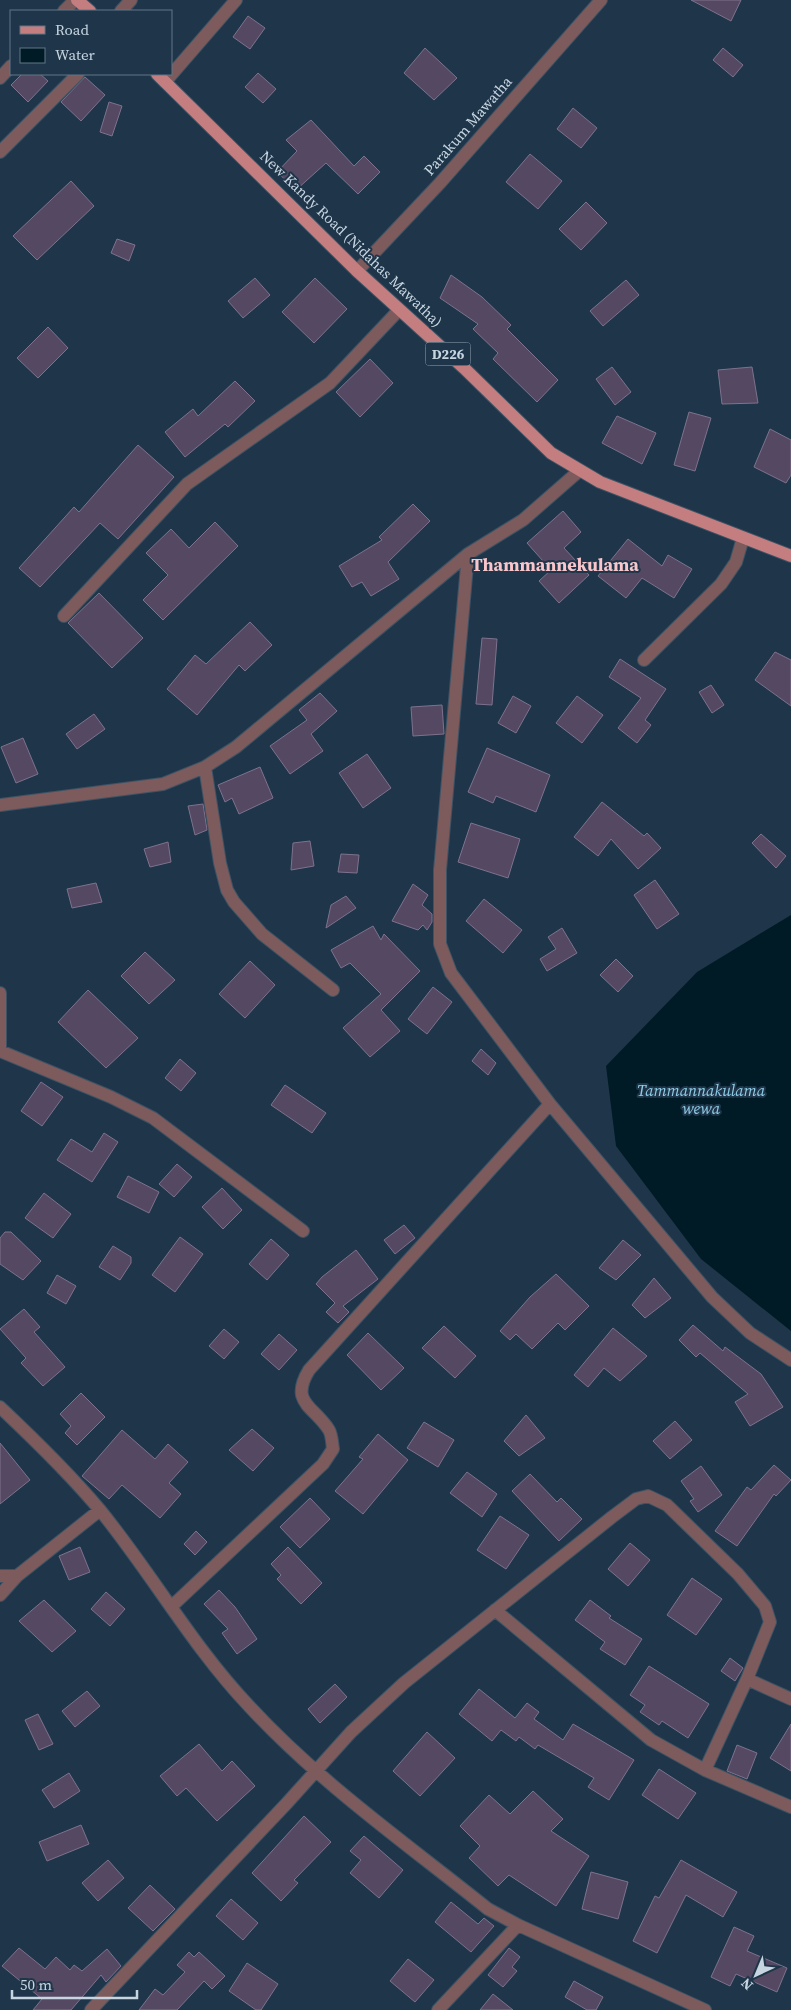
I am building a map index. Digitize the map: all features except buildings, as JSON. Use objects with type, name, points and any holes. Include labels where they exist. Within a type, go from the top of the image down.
[{"type":"main road","points":[[76,0],[89,10]]},
{"type":"main road","name":"New Kandy Road (Nidahas Mawatha)","points":[[161,78],[357,272],[464,368],[551,453],[579,471],[626,493],[791,556]]},
{"type":"street","points":[[65,10],[76,0]]},
{"type":"street","points":[[122,10],[131,0]]},
{"type":"street","points":[[172,67],[236,0]]},
{"type":"street","name":"Parakum Mawatha","points":[[357,272],[440,183],[601,0]]},
{"type":"street","points":[[0,78],[10,67]]},
{"type":"street","points":[[0,152],[77,75]]},
{"type":"street","points":[[64,616],[187,484],[330,383],[399,310]]},
{"type":"street","points":[[0,805],[163,784],[205,767],[236,747],[468,554],[523,520],[579,471]]},
{"type":"street","points":[[644,660],[721,584],[736,562],[744,538]]},
{"type":"street","points":[[468,554],[440,870],[440,944],[451,973],[550,1104],[712,1297],[750,1333],[791,1360]]},
{"type":"street","points":[[205,767],[220,863],[227,890],[234,902],[262,934],[333,990]]},
{"type":"street","points":[[0,993],[0,1051],[111,1097],[153,1118],[303,1230]]},
{"type":"street","points":[[172,1606],[323,1464],[333,1449],[330,1430],[305,1404],[301,1393],[302,1381],[309,1370],[550,1104]]},
{"type":"street","points":[[0,1407],[62,1468],[100,1510],[211,1661],[248,1706],[316,1772],[488,1909],[518,1925],[705,2010]]},
{"type":"street","points":[[91,2010],[316,1772],[351,1732],[404,1683],[636,1499],[648,1496],[667,1505],[738,1574],[765,1606],[770,1622],[747,1679],[705,1770]]},
{"type":"street","points":[[0,1595],[16,1576],[100,1510]]},
{"type":"street","points":[[0,1576],[16,1576]]},
{"type":"street","points":[[495,1610],[652,1740],[705,1770],[791,1807]]},
{"type":"street","points":[[747,1679],[791,1699]]},
{"type":"street","points":[[438,2010],[518,1925]]},
{"type":"water","name":"Tammannakulama wewa","points":[[791,915],[791,1331],[701,1259],[616,1146],[606,1066],[697,972]]},
{"type":"district","name":"Thammannekulama","points":[[555,565]]}]
